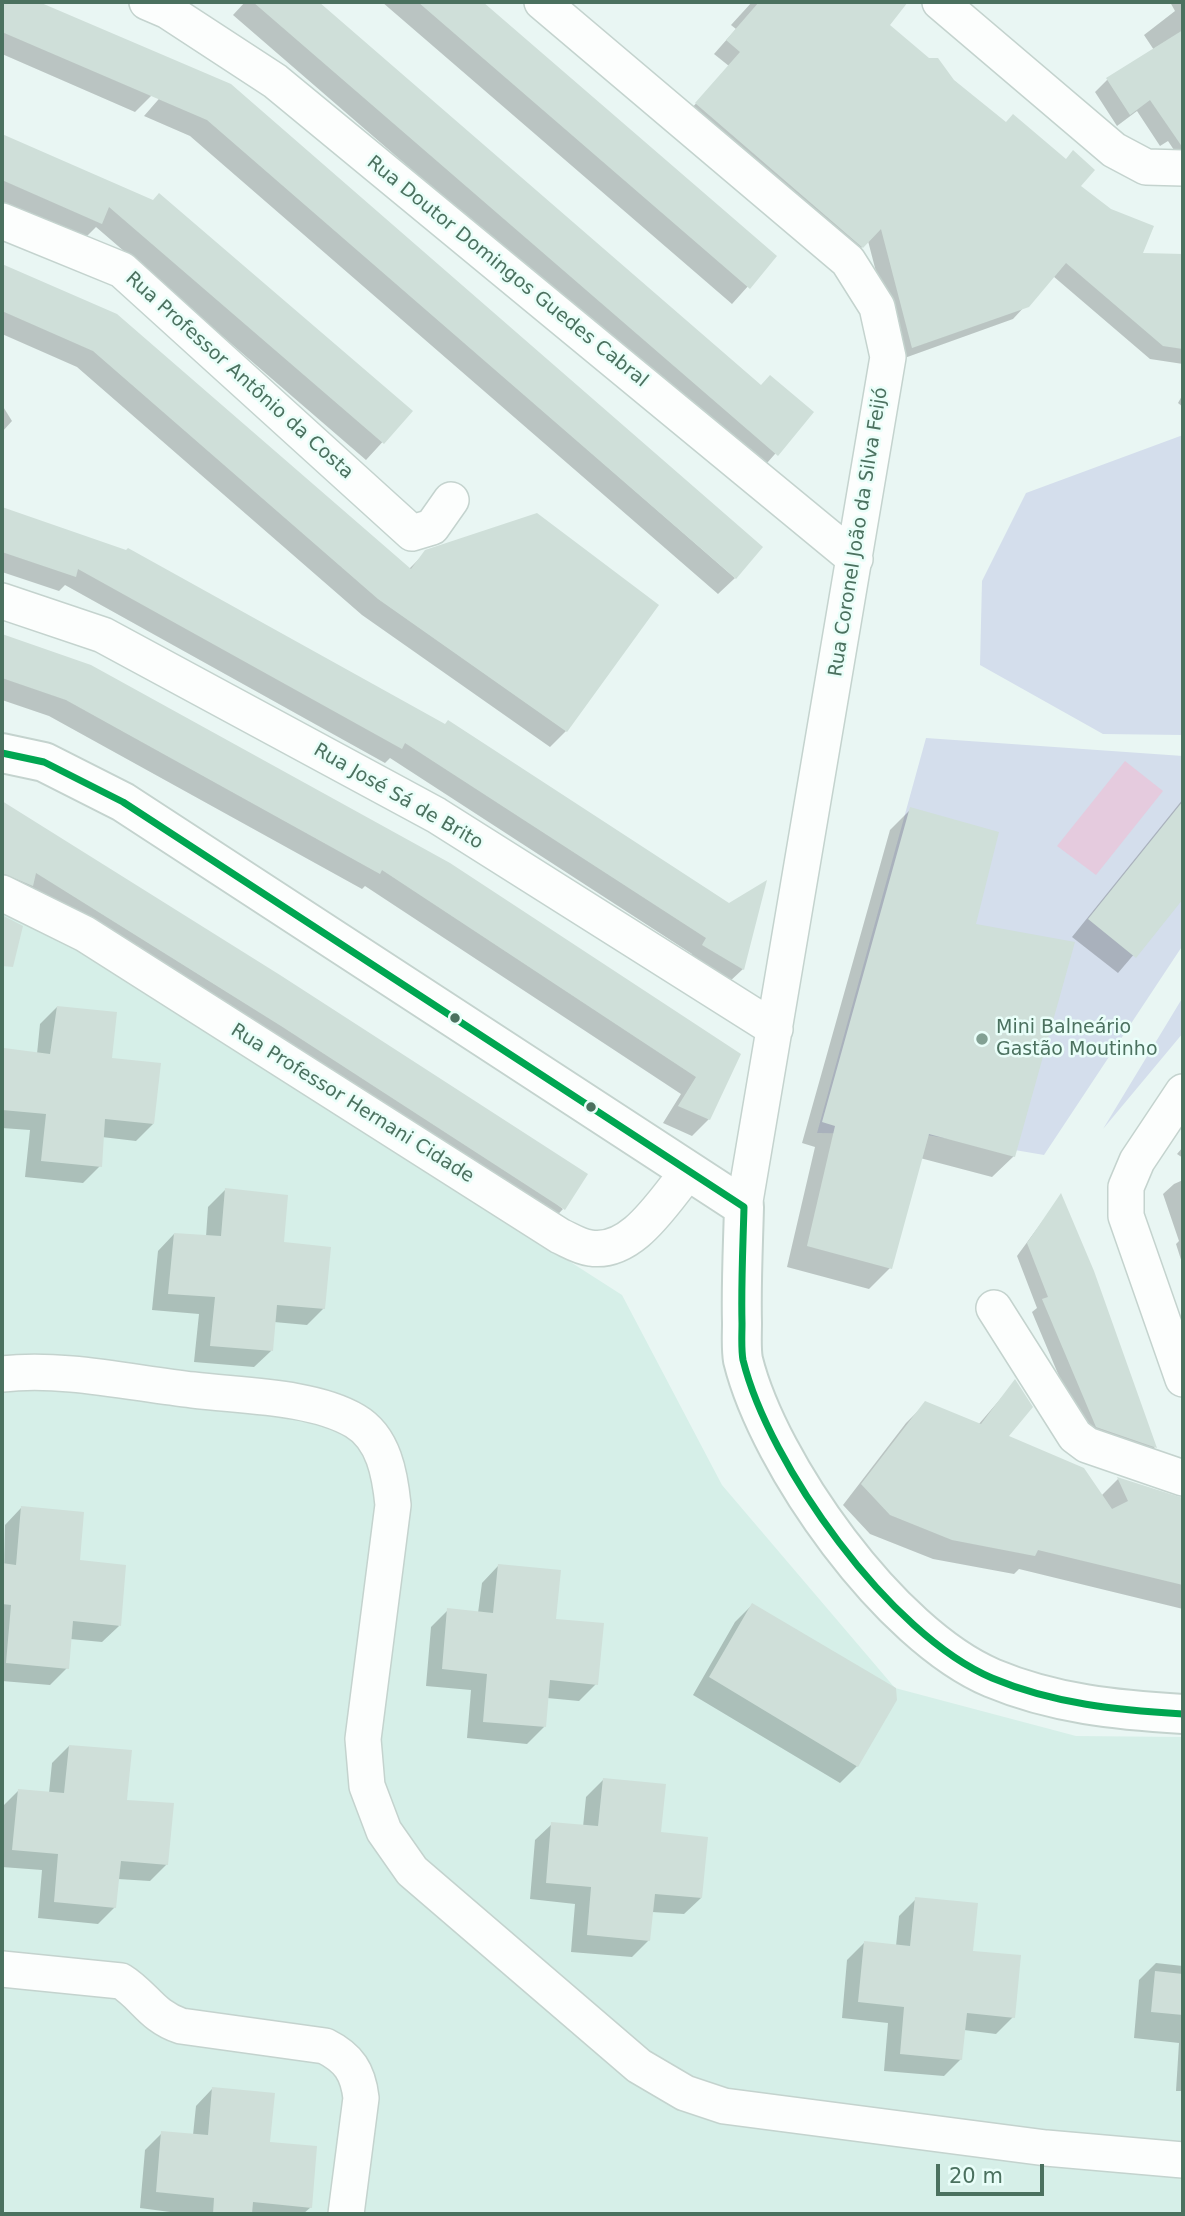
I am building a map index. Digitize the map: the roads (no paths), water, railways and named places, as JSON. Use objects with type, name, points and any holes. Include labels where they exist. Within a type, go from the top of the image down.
[{"type":"street","name":"Rua Doutor Domingos Guedes Cabral","points":[[147,2],[168,11],[275,81],[855,559]]},
{"type":"street","name":"Rua Coronel João da Silva Feijó","points":[[542,2],[848,261],[877,307],[888,357],[744,1207]]},
{"type":"street","points":[[940,2],[1114,150],[1146,167],[1183,168]]},
{"type":"street","name":"Rua Professor Antônio da Costa","points":[[2,221],[122,270],[412,533],[432,527],[451,500]]},
{"type":"street","name":"Rua José Sá de Brito","points":[[2,601],[103,635],[436,815],[775,1029]]},
{"type":"street","points":[[2,753],[44,762],[123,802],[744,1207],[741,1281],[743,1358],[751,1382],[768,1430],[824,1524],[874,1585],[926,1636],[990,1677],[1060,1702],[1183,1714]]},
{"type":"street","name":"Rua Professor Hernani Cidade","points":[[2,893],[85,934],[560,1236],[589,1248],[613,1247],[633,1235],[689,1171]]},
{"type":"street","points":[[1183,1092],[1137,1161],[1126,1187],[1126,1216],[1183,1379]]},
{"type":"street","points":[[994,1308],[1075,1436],[1087,1445],[1183,1478]]},
{"type":"street","points":[[2,1374],[22,1372],[89,1378],[311,1405],[356,1421],[373,1439],[389,1467],[393,1505],[363,1739],[367,1786],[384,1831],[412,1871],[639,2066],[685,2093],[724,2106],[1046,2148],[1183,2161]]},
{"type":"street","points":[[2,1969],[121,1981],[133,1988],[154,2013],[173,2023],[325,2046],[339,2053],[352,2065],[359,2080],[361,2098],[346,2214]]},
{"type":"place","name":"Mini Balneário Gastão Moutinho","points":[[982,1039]]}]
